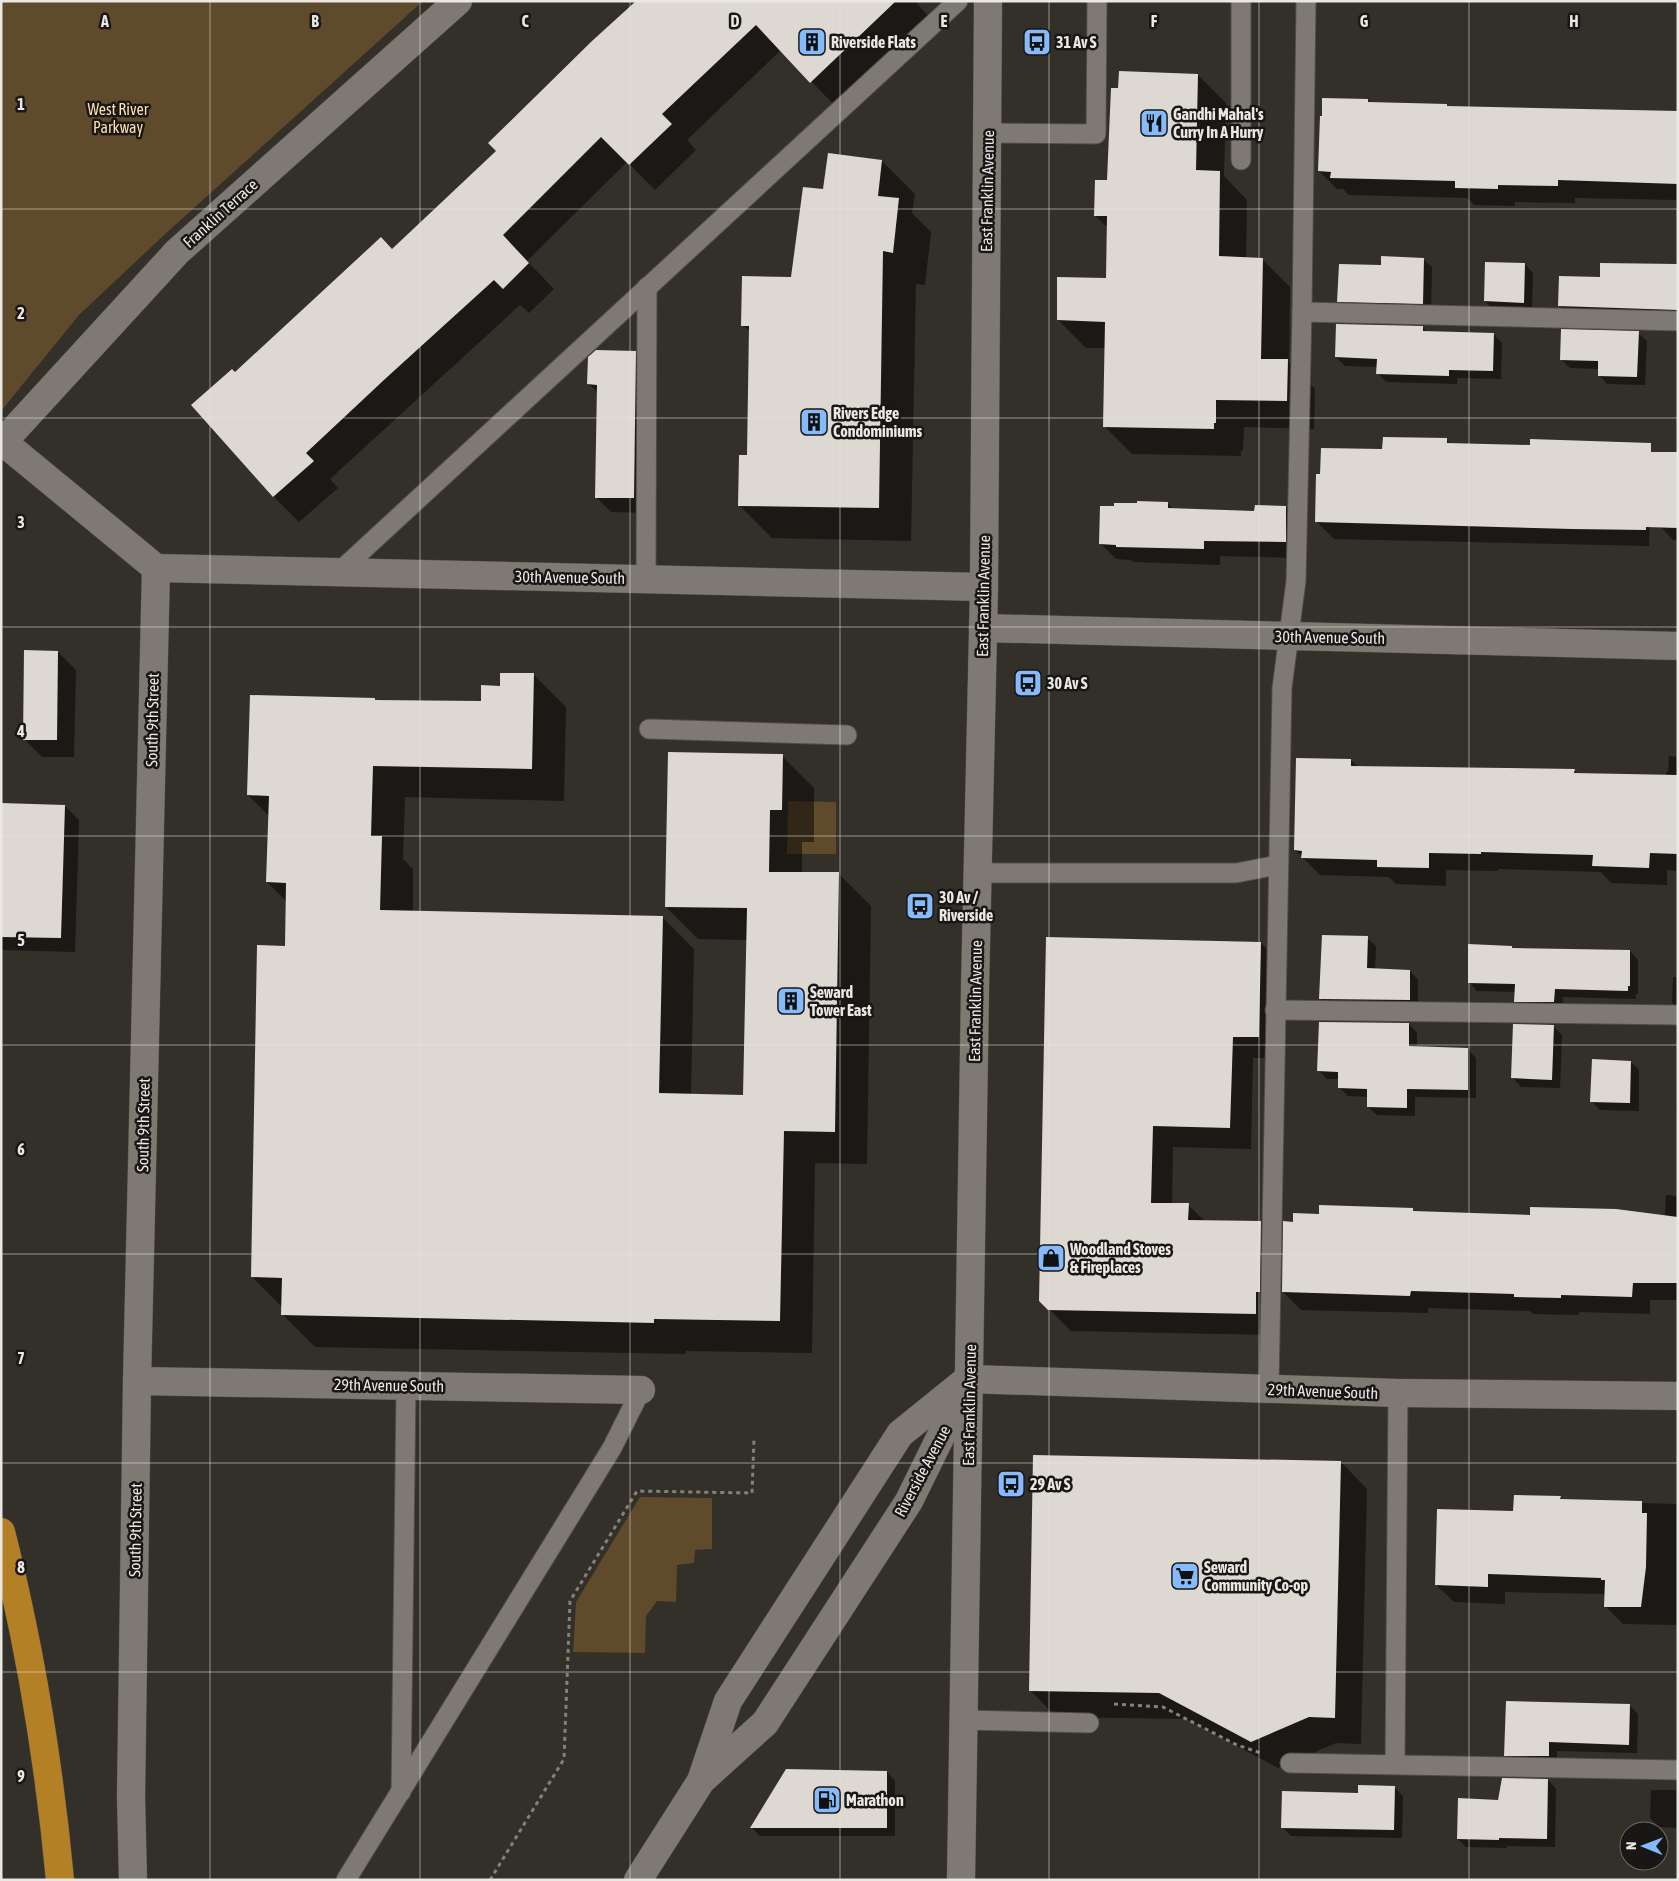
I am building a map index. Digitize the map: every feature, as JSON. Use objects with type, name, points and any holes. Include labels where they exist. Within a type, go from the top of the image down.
[{"type":"highway","points":[[1,1532],[19,1609],[38,1707],[55,1823],[60,1880]]},
{"type":"street","name":"Franklin Terrace","points":[[2,443],[177,252],[458,1]]},
{"type":"street","name":"East Franklin Avenue","points":[[962,1880],[968,1379],[971,1324],[977,873],[984,587],[988,1]]},
{"type":"street","points":[[2,443],[156,568]]},
{"type":"street","name":"30th Avenue South","points":[[156,568],[984,587]]},
{"type":"street","name":"South 9th Street","points":[[133,1880],[131,1797],[138,1381],[156,568]]},
{"type":"street","name":"30th Avenue South","points":[[983,628],[1678,646]]},
{"type":"street","name":"29th Avenue South","points":[[968,1379],[1398,1393],[1678,1396]]},
{"type":"street","name":"Riverside Avenue","points":[[700,1781],[765,1723],[909,1501],[968,1379]]},
{"type":"street","name":"Riverside Avenue","points":[[638,1880],[700,1781],[728,1701],[900,1434],[968,1379]]},
{"type":"street","name":"29th Avenue South","points":[[138,1381],[641,1390]]},
{"type":"lane","points":[[339,572],[958,1]]},
{"type":"lane","points":[[988,133],[1096,134],[1097,1]]},
{"type":"lane","points":[[1241,160],[1242,1]]},
{"type":"lane","points":[[1269,1389],[1282,688],[1296,581],[1306,1]]},
{"type":"lane","points":[[646,579],[648,287]]},
{"type":"lane","points":[[1302,312],[1678,321]]},
{"type":"lane","points":[[649,729],[847,735]]},
{"type":"lane","points":[[977,873],[1236,873],[1278,865]]},
{"type":"lane","points":[[1275,1010],[1678,1014]]},
{"type":"lane","points":[[400,1792],[406,1386]]},
{"type":"lane","points":[[346,1880],[612,1448],[641,1390]]},
{"type":"lane","points":[[1395,1764],[1398,1393]]},
{"type":"lane","points":[[964,1720],[1089,1723]]},
{"type":"lane","points":[[1290,1763],[1678,1770]]},
{"type":"path","points":[[490,1880],[564,1759],[570,1601],[637,1491],[752,1493],[754,1439]]},
{"type":"path","points":[[1105,1704],[1163,1707],[1237,1746],[1257,1753],[1278,1755],[1290,1763]]},
{"type":"green space","name":"West River Parkway","points":[[1,1],[423,1],[163,236],[79,315],[1,411]]},
{"type":"green space","points":[[788,801],[836,802],[836,854],[787,854]]},
{"type":"green space","points":[[640,1497],[712,1498],[712,1549],[695,1550],[694,1563],[677,1565],[676,1602],[657,1601],[646,1616],[645,1653],[573,1652],[576,1602]]},
{"type":"building","points":[[636,1],[896,1],[810,83],[756,25],[662,114],[672,124],[629,165],[601,137],[503,235],[529,263],[503,289],[494,280],[385,379],[306,453],[314,461],[273,497],[191,405],[232,369],[235,372],[381,237],[392,249],[496,151],[488,143],[592,41]]},
{"type":"building","points":[[1119,71],[1198,74],[1196,170],[1220,171],[1219,256],[1263,258],[1261,359],[1288,359],[1287,401],[1216,400],[1216,423],[1214,423],[1214,429],[1103,427],[1105,322],[1057,320],[1057,277],[1106,278],[1107,216],[1094,216],[1095,180],[1107,180],[1111,88],[1118,88]]},
{"type":"building","points":[[1322,98],[1368,99],[1368,102],[1447,104],[1447,106],[1678,111],[1678,184],[1558,180],[1558,186],[1498,185],[1498,189],[1455,188],[1455,181],[1330,178],[1331,172],[1318,171]]},
{"type":"building","name":"Rivers Edge Condominiums","points":[[828,153],[882,160],[878,196],[899,198],[893,253],[883,251],[879,508],[738,506],[739,455],[747,455],[749,326],[741,326],[742,276],[791,277],[803,187],[823,189]]},
{"type":"building","points":[[1381,256],[1424,258],[1423,304],[1337,302],[1339,264],[1381,265]]},
{"type":"building","points":[[1485,262],[1525,263],[1524,303],[1484,301]]},
{"type":"building","points":[[1600,263],[1678,264],[1678,310],[1558,306],[1559,276],[1600,277]]},
{"type":"building","points":[[1336,324],[1423,326],[1423,331],[1494,333],[1493,371],[1449,370],[1449,376],[1376,374],[1377,359],[1335,357]]},
{"type":"building","points":[[1561,329],[1639,331],[1637,377],[1598,376],[1598,361],[1560,360]]},
{"type":"building","points":[[596,350],[636,351],[634,498],[595,498],[597,385],[587,384],[588,357]]},
{"type":"building","points":[[1383,437],[1447,438],[1447,443],[1530,445],[1530,439],[1651,443],[1651,452],[1678,452],[1678,528],[1646,527],[1646,530],[1572,529],[1315,522],[1316,474],[1320,474],[1321,448],[1382,449]]},
{"type":"building","points":[[1137,501],[1168,502],[1168,508],[1254,511],[1255,505],[1286,506],[1286,542],[1204,541],[1204,549],[1116,547],[1116,545],[1099,544],[1100,506],[1114,506],[1114,503],[1137,503]]},
{"type":"building","points":[[24,650],[58,651],[57,740],[23,740]]},
{"type":"building","points":[[500,673],[534,673],[532,769],[373,766],[371,836],[382,836],[380,910],[663,916],[659,1093],[743,1095],[747,908],[665,907],[668,752],[783,754],[782,810],[770,810],[769,872],[839,872],[835,1132],[784,1131],[780,1321],[654,1319],[654,1323],[281,1315],[282,1278],[251,1277],[257,945],[285,946],[286,883],[266,882],[269,796],[247,795],[250,695],[375,698],[375,700],[481,701],[481,685],[500,686]]},
{"type":"building","points":[[1296,758],[1351,759],[1351,766],[1575,769],[1574,773],[1678,775],[1678,854],[1650,853],[1649,868],[1592,866],[1593,855],[1481,852],[1481,854],[1429,853],[1429,868],[1377,867],[1377,860],[1301,858],[1302,851],[1294,850]]},
{"type":"building","points":[[1,803],[65,805],[61,938],[1,937]]},
{"type":"building","points":[[1322,935],[1368,936],[1367,968],[1410,970],[1410,1000],[1319,999]]},
{"type":"building","points":[[1046,937],[1261,942],[1259,1037],[1233,1037],[1230,1128],[1153,1126],[1151,1203],[1189,1203],[1188,1220],[1261,1221],[1260,1292],[1256,1292],[1256,1314],[1048,1310],[1039,1301]]},
{"type":"building","points":[[1468,944],[1512,946],[1512,948],[1630,950],[1630,986],[1628,986],[1628,991],[1555,989],[1554,1002],[1514,1002],[1515,984],[1468,983]]},
{"type":"building","points":[[1319,1022],[1409,1023],[1409,1046],[1468,1048],[1468,1090],[1407,1089],[1407,1108],[1367,1107],[1367,1089],[1338,1088],[1338,1072],[1317,1071]]},
{"type":"building","points":[[1513,1024],[1554,1025],[1552,1080],[1511,1078]]},
{"type":"building","points":[[1592,1059],[1631,1061],[1630,1103],[1590,1102]]},
{"type":"building","points":[[1319,1205],[1413,1208],[1413,1211],[1530,1215],[1530,1207],[1616,1209],[1678,1217],[1678,1283],[1633,1283],[1632,1297],[1561,1295],[1561,1298],[1514,1297],[1514,1294],[1411,1291],[1410,1296],[1282,1292],[1283,1221],[1293,1222],[1293,1213],[1319,1214]]},
{"type":"building","name":"Seward Community Co-op","points":[[1033,1455],[1341,1461],[1335,1718],[1309,1717],[1251,1742],[1159,1693],[1029,1691]]},
{"type":"building","points":[[1514,1495],[1561,1496],[1560,1499],[1642,1501],[1642,1513],[1647,1513],[1646,1567],[1641,1607],[1604,1607],[1605,1580],[1601,1580],[1601,1578],[1488,1574],[1488,1587],[1435,1585],[1437,1509],[1513,1511]]},
{"type":"building","points":[[1506,1701],[1630,1704],[1629,1745],[1549,1742],[1549,1756],[1504,1756]]},
{"type":"building","name":"Marathon","points":[[786,1769],[887,1771],[887,1828],[750,1828]]},
{"type":"building","points":[[1502,1778],[1548,1779],[1547,1839],[1457,1839],[1458,1798],[1498,1800]]},
{"type":"building","points":[[1358,1785],[1395,1786],[1394,1830],[1281,1828],[1282,1791],[1358,1793]]},
{"type":"place","name":"Riverside Flats","points":[[812,42]]},
{"type":"place","name":"31 Av S","points":[[1037,42]]},
{"type":"place","name":"Gandhi Mahal's Curry In A Hurry","points":[[1154,123]]},
{"type":"place","name":"Rivers Edge Condominiums","points":[[814,422]]},
{"type":"place","name":"30 Av S","points":[[1028,683]]},
{"type":"place","name":"30 Av / Riverside","points":[[920,906]]},
{"type":"place","name":"Seward Tower East","points":[[791,1001]]},
{"type":"place","name":"Woodland Stoves & Fireplaces","points":[[1051,1258]]},
{"type":"place","name":"29 Av S","points":[[1011,1484]]},
{"type":"place","name":"Seward Community Co-op","points":[[1185,1576]]},
{"type":"place","name":"Marathon","points":[[827,1800]]}]
